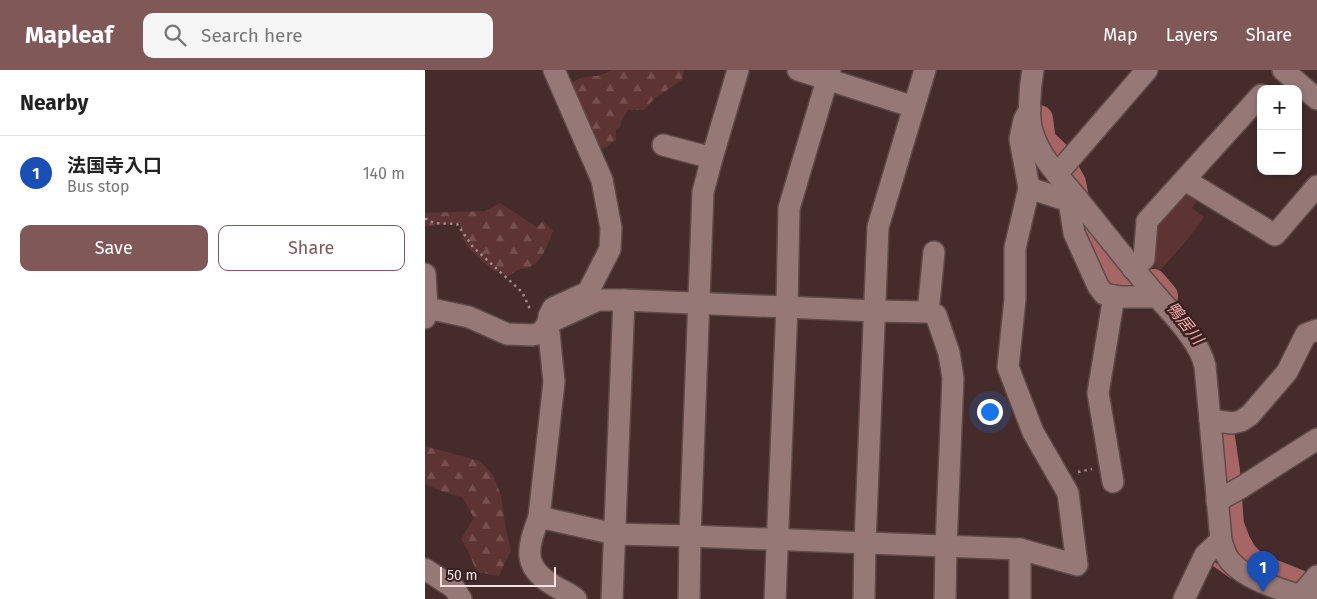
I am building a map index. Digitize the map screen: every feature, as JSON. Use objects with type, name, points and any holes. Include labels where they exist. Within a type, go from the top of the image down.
[{"type":"street","points":[[554,70],[602,180],[611,228],[610,249],[588,292],[553,308],[545,328],[554,382],[539,518],[529,554],[532,566],[541,577],[576,599]]},
{"type":"street","points":[[689,599],[703,192],[738,70]]},
{"type":"street","points":[[798,70],[828,75],[914,107]]},
{"type":"street","points":[[864,599],[878,227],[925,70]]},
{"type":"street","points":[[1033,70],[1030,84],[1030,109],[1032,133],[1039,148],[1064,187],[1180,324],[1203,357],[1211,420],[1221,540],[1224,552],[1230,561],[1258,590],[1305,597],[1317,576]]},
{"type":"street","points":[[1147,70],[1064,187],[1073,233],[1098,286],[1104,294],[1121,298],[1157,296]]},
{"type":"street","points":[[1270,85],[1283,70],[1317,99]]},
{"type":"street","points":[[775,599],[787,306],[789,208],[828,75]]},
{"type":"street","points":[[1133,269],[1144,259],[1147,221],[1257,99]]},
{"type":"street","points":[[1030,109],[1024,120],[1020,139],[1029,188],[1015,248],[1015,299],[1009,367],[1033,432],[1090,473]]},
{"type":"street","points":[[663,145],[712,158]]},
{"type":"street","points":[[1185,180],[1275,235],[1317,186]]},
{"type":"street","points":[[1029,188],[1064,187]]},
{"type":"street","points":[[928,312],[934,252]]},
{"type":"street","points":[[425,274],[426,313],[469,317],[507,334],[532,335],[598,300],[928,312],[936,315],[949,353],[953,378],[945,599]]},
{"type":"street","points":[[539,518],[615,534],[1019,550],[1077,565],[1068,493],[1090,473],[1098,393],[1114,296]]},
{"type":"street","points":[[612,599],[624,300]]},
{"type":"street","points":[[1211,420],[1232,423],[1250,416],[1287,372],[1306,334],[1317,330]]},
{"type":"street","points":[[1217,501],[1317,439]]},
{"type":"street","points":[[1184,599],[1205,555],[1221,540]]},
{"type":"street","points":[[1019,550],[1020,599]]},
{"type":"street","points":[[425,569],[454,588],[461,599]]},
{"type":"path","points":[[425,219],[434,223],[457,224],[473,247],[522,292],[545,328]]},
{"type":"green space","points":[[612,70],[684,70],[682,80],[654,99],[644,110],[628,110],[620,127],[616,129],[616,140],[606,147],[596,149],[567,89],[580,78],[598,76]]},
{"type":"green space","points":[[1186,190],[1199,196],[1192,208],[1204,217],[1188,239],[1155,276],[1154,226]]},
{"type":"green space","points":[[500,203],[537,227],[543,221],[553,231],[538,261],[528,268],[520,269],[508,276],[494,271],[471,251],[463,239],[460,223],[425,226],[425,213],[485,211]]},
{"type":"green space","points":[[425,446],[480,461],[493,475],[501,495],[511,550],[499,576],[477,572],[461,539],[474,518],[462,497],[425,484]]},
{"type":"waterway","name":"鴨居川","points":[[1039,119],[1042,141],[1055,153],[1072,183],[1077,209],[1076,221],[1097,245],[1109,276],[1120,287],[1153,283],[1164,296]]},
{"type":"waterway","name":"鴨居川","points":[[1219,424],[1226,471],[1230,525],[1244,555],[1255,566],[1317,591]]},
{"type":"waterway","points":[[1213,559],[1211,562],[1231,576]]},
{"type":"place","name":"法国寺入口","points":[[1263,592]]}]
